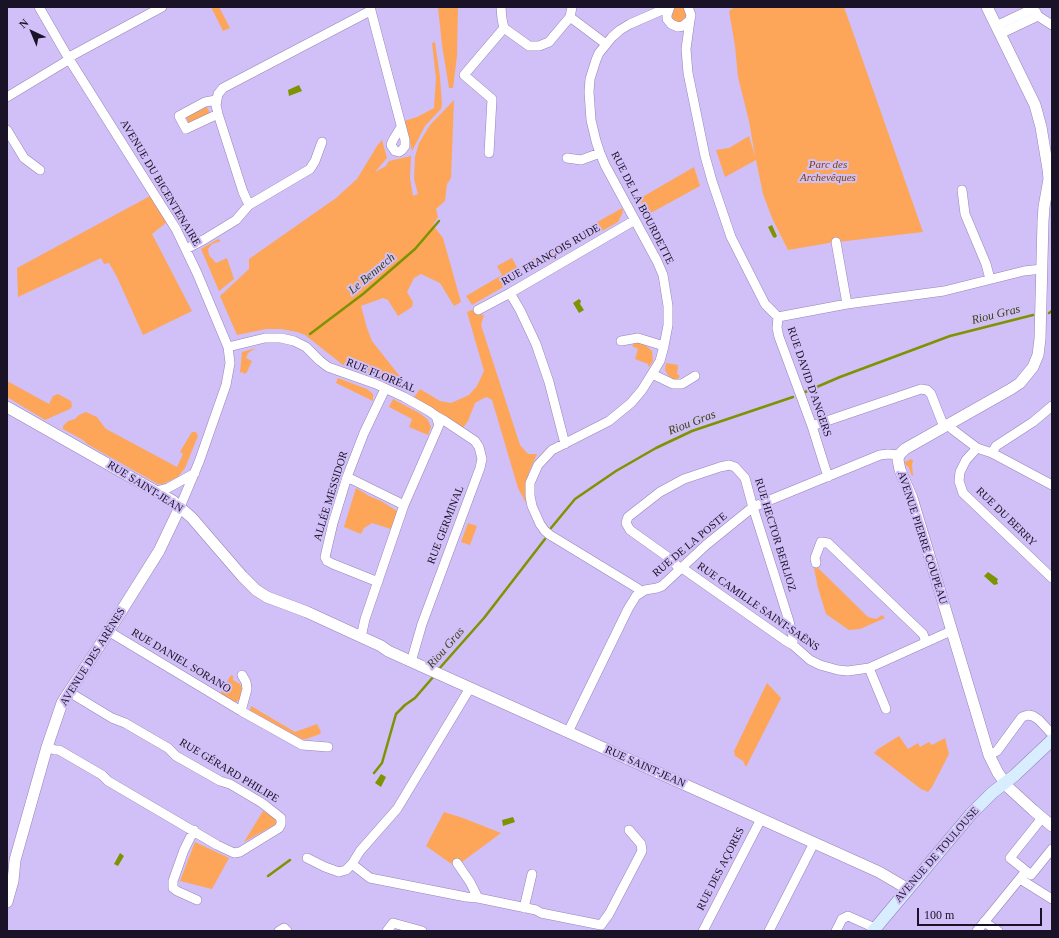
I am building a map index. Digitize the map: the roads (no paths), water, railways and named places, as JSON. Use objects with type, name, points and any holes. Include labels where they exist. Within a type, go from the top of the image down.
[{"type":"main road","name":"AVENUE DE TOULOUSE","points":[[874,930],[971,814],[1052,740]]},
{"type":"street","name":"AVENUE DU BICENTENAIRE","points":[[39,7],[69,59],[164,210],[186,249],[226,338],[230,363],[229,374],[195,473],[180,507]]},
{"type":"street","points":[[7,97],[69,59],[162,7]]},
{"type":"street","points":[[501,7],[504,28],[529,46],[539,46],[549,42],[570,17],[572,7]]},
{"type":"street","points":[[669,7],[666,14],[671,24]]},
{"type":"street","name":"RUE DE LA BOURDETTE","points":[[641,592],[637,588],[550,535],[540,524],[532,506],[530,483],[533,473],[544,457],[552,450],[609,421],[631,403],[642,390],[660,361],[668,325],[668,306],[663,275],[600,153],[592,120],[589,92],[591,72],[598,55],[606,44],[620,30],[669,7]]},
{"type":"street","name":"AVENUE PIERRE COUPEAU","points":[[987,7],[1035,105],[1051,179],[1044,207],[1039,350],[1036,362],[1029,374],[1011,389],[905,449],[899,455],[900,470],[912,498],[989,755],[998,772],[1017,796],[1052,826]]},
{"type":"street","points":[[249,205],[243,192],[218,114],[216,100],[218,94],[223,88],[370,9],[401,127]]},
{"type":"street","points":[[998,30],[1036,10],[1052,25]]},
{"type":"street","points":[[643,19],[660,20],[683,26],[690,12]]},
{"type":"street","name":"RUE DAVID D'ANGERS","points":[[690,12],[686,49],[688,73],[704,156],[732,237],[765,304],[778,317],[779,337],[812,426],[828,477]]},
{"type":"street","points":[[570,17],[606,44]]},
{"type":"street","name":"RUE DAVID D'ANGERS","points":[[671,24],[682,38],[686,49]]},
{"type":"street","points":[[489,153],[492,99],[464,75],[504,28]]},
{"type":"street","points":[[216,100],[205,102],[179,116],[186,129],[218,114]]},
{"type":"street","points":[[7,130],[24,158],[40,170]]},
{"type":"street","points":[[186,249],[236,220],[249,205],[310,169],[315,161],[322,142]]},
{"type":"street","name":"RUE DE LA BOURDETTE","points":[[567,158],[580,160],[600,153]]},
{"type":"street","points":[[962,190],[965,214],[986,264],[990,279]]},
{"type":"street","name":"RUE FRANÇOIS RUDE","points":[[478,310],[635,220]]},
{"type":"street","points":[[836,242],[847,304]]},
{"type":"street","points":[[778,317],[847,304],[944,291],[1024,271],[1042,269]]},
{"type":"street","points":[[510,293],[536,344],[549,382],[564,444]]},
{"type":"street","name":"RUE FLORÉAL","points":[[228,347],[265,338],[281,338],[294,341],[310,350],[328,367],[376,384],[429,410],[436,416]]},
{"type":"street","points":[[621,341],[638,338],[664,346]]},
{"type":"street","points":[[652,374],[672,384],[682,384],[695,376]]},
{"type":"street","name":"ALLÉE MESSIDOR","points":[[378,582],[327,562],[325,557],[333,523],[347,477],[364,433],[385,389]]},
{"type":"street","points":[[812,426],[921,389],[927,390],[952,428],[977,448],[992,453],[1052,485]]},
{"type":"street","points":[[992,453],[996,446],[1033,422],[1052,406]]},
{"type":"street","name":"RUE SAINT-JEAN","points":[[7,407],[156,491],[180,507],[192,518],[252,586],[267,597],[376,639],[381,646],[388,651],[411,662],[879,872],[908,888]]},
{"type":"street","points":[[362,634],[404,505],[439,425],[436,416]]},
{"type":"street","name":"RUE GERMINAL","points":[[411,662],[422,624],[480,468],[482,458],[479,447],[475,441],[436,416]]},
{"type":"street","name":"RUE DU BERRY","points":[[977,448],[966,460],[960,472],[959,481],[963,493],[1052,578]]},
{"type":"street","name":"RUE DE LA POSTE","points":[[641,592],[662,586],[706,545],[753,508],[885,454],[899,455]]},
{"type":"street","name":"RUE HECTOR BERLIOZ","points":[[626,523],[628,517],[672,485],[684,479],[729,465],[735,467],[745,478],[789,621],[793,637],[793,645]]},
{"type":"street","points":[[156,491],[171,486],[195,473]]},
{"type":"street","points":[[347,477],[404,505]]},
{"type":"street","name":"AVENUE DES ARÈNES","points":[[7,902],[14,877],[14,864],[59,712],[68,692],[159,551],[180,507]]},
{"type":"street","name":"RUE CAMILLE SAINT-SAËNS","points":[[626,523],[630,530],[672,560],[678,567],[682,568],[793,645],[810,660],[828,668],[848,671],[868,668],[951,631]]},
{"type":"street","points":[[816,563],[815,558],[821,542],[828,543],[923,634],[926,642]]},
{"type":"street","points":[[568,732],[628,609],[634,599],[641,592]]},
{"type":"street","points":[[774,633],[782,631],[789,621]]},
{"type":"street","name":"RUE DANIEL SORANO","points":[[108,631],[241,711],[302,744],[328,747]]},
{"type":"street","points":[[868,668],[886,709]]},
{"type":"street","name":"RUE DANIEL SORANO","points":[[241,711],[247,689],[246,682],[242,675]]},
{"type":"street","points":[[307,858],[339,872],[346,870],[352,864],[360,851],[397,809],[470,688]]},
{"type":"street","name":"RUE GÉRARD PHILIPE","points":[[48,747],[59,750],[102,775],[108,781],[194,830],[217,845],[234,853],[240,852],[279,828],[281,824],[281,818],[262,803],[230,784],[220,781],[176,756],[168,748],[68,692]]},
{"type":"street","points":[[989,755],[997,751],[1022,717],[1028,715],[1039,720],[1052,734]]},
{"type":"street","points":[[1042,818],[1010,858],[1031,875],[1052,848]]},
{"type":"street","name":"RUE DES AÇORES","points":[[703,931],[761,819]]},
{"type":"street","points":[[194,830],[184,850],[173,881],[173,888],[197,900]]},
{"type":"street","points":[[352,864],[370,878],[466,897],[478,898],[600,925],[608,914],[642,850],[641,844],[630,830]]},
{"type":"street","points":[[769,931],[814,843]]},
{"type":"street","points":[[458,863],[478,898]]},
{"type":"street","name":"AVENUE DES ARÈNES","points":[[7,873],[14,864]]},
{"type":"street","points":[[976,931],[1026,871]]},
{"type":"street","points":[[524,908],[532,874]]},
{"type":"street","points":[[1020,879],[1052,899]]},
{"type":"street","points":[[836,931],[842,919],[848,916],[874,930]]},
{"type":"street","points":[[984,922],[998,931]]},
{"type":"street","points":[[387,931],[393,923],[422,931]]},
{"type":"street","points":[[279,931],[284,928],[288,931]]},
{"type":"waterway","name":"Le Bennech","points":[[310,334],[363,294],[415,249],[439,221]]},
{"type":"waterway","name":"Riou Gras","points":[[805,392],[840,377],[950,336],[1033,315]]},
{"type":"waterway","name":"Riou Gras","points":[[551,528],[575,499],[616,471],[656,448],[692,431],[793,397]]},
{"type":"waterway","name":"Riou Gras","points":[[438,670],[484,618],[545,539]]},
{"type":"waterway","name":"Riou Gras","points":[[374,773],[382,763],[396,714],[415,698],[434,676]]},
{"type":"waterway","name":"Riou Gras","points":[[268,876],[290,860]]},
{"type":"park label","name":"Parc des Archevêques","points":[[828,171]]}]
